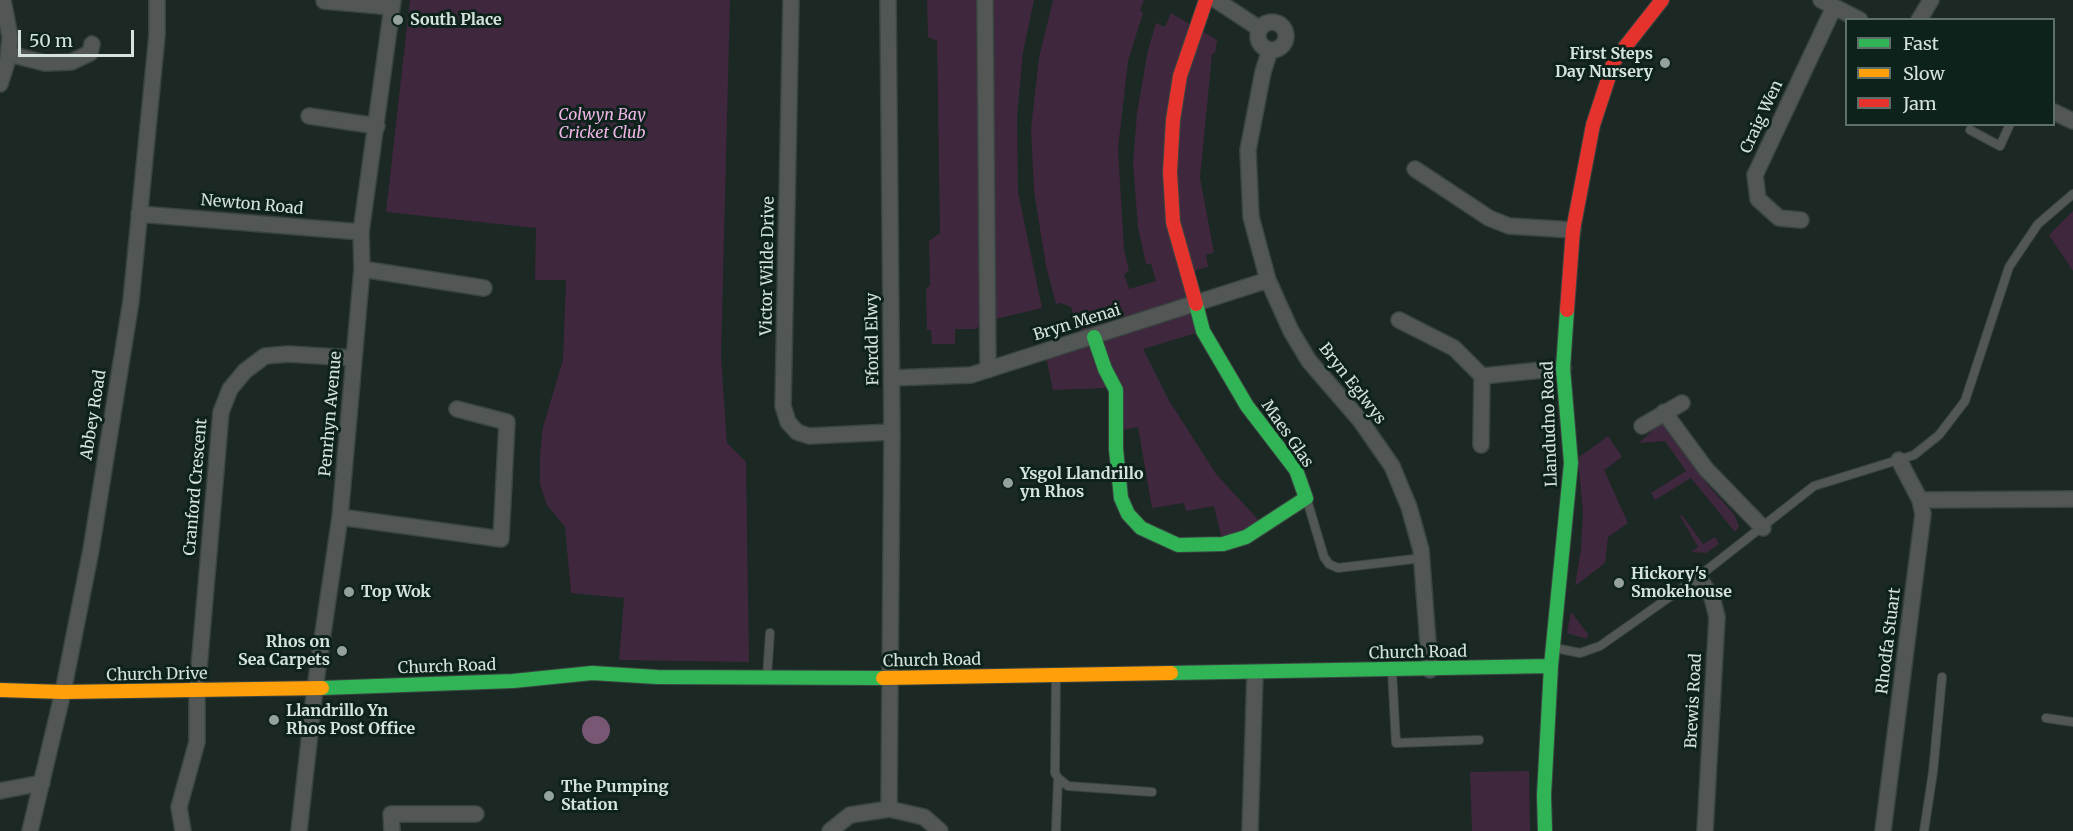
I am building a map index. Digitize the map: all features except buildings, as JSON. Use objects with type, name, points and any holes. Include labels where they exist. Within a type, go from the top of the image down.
[{"type":"street","points":[[0,84],[9,54],[10,37],[3,0]]},
{"type":"street","name":"Abbey Road","points":[[30,831],[63,692],[91,550],[131,301],[157,34],[157,0]]},
{"type":"street","name":"Victor Wilde Drive","points":[[791,0],[783,406],[788,422],[797,432],[809,436],[892,432]]},
{"type":"street","name":"Ffordd Elwy","points":[[888,0],[892,378],[892,678],[889,809]]},
{"type":"street","points":[[985,0],[988,370]]},
{"type":"street","name":"Maes Glas","points":[[1206,0],[1180,76],[1173,120],[1170,172],[1173,222],[1203,331],[1247,406],[1296,470],[1306,498]]},
{"type":"street","points":[[1216,0],[1260,29]]},
{"type":"street","name":"Llandudno Road","points":[[1545,831],[1544,795],[1551,666],[1571,463],[1563,368],[1573,230],[1593,125],[1614,61],[1662,0]]},
{"type":"street","points":[[1920,18],[1931,0]]},
{"type":"street","points":[[324,1],[393,3]]},
{"type":"street","name":"Penrhyn Avenue","points":[[299,831],[315,688],[340,517],[362,269],[361,232],[393,3]]},
{"type":"street","points":[[1827,3],[1856,18]]},
{"type":"street","name":"Craig Wen","points":[[1801,220],[1779,218],[1758,199],[1755,175],[1827,3]]},
{"type":"street","points":[[1272,22],[1280,24],[1285,30],[1282,45],[1270,50],[1259,40],[1260,29],[1272,22]]},
{"type":"street","points":[[9,54],[45,63],[71,62],[90,53],[92,44]]},
{"type":"street","name":"Bryn Eglwys","points":[[1270,50],[1248,150],[1251,217],[1268,280],[1291,331],[1309,361],[1360,420],[1392,466],[1409,507],[1422,558],[1430,670]]},
{"type":"street","points":[[2055,113],[2073,122]]},
{"type":"street","points":[[309,116],[377,126]]},
{"type":"street","points":[[1415,169],[1489,218],[1509,226],[1573,230]]},
{"type":"street","name":"Newton Road","points":[[139,214],[361,232]]},
{"type":"street","points":[[362,269],[484,288]]},
{"type":"street","name":"Bryn Menai","points":[[892,378],[970,375],[1268,280]]},
{"type":"street","points":[[1399,320],[1454,348],[1482,375],[1481,445]]},
{"type":"street","points":[[1094,337],[1116,390],[1116,449],[1121,498],[1128,514],[1141,528],[1178,545],[1223,544],[1254,533],[1306,498]]},
{"type":"street","name":"Cranford Crescent","points":[[183,831],[179,807],[197,742],[197,691],[221,412],[230,389],[245,371],[265,356],[288,354],[354,358]]},
{"type":"street","points":[[1482,375],[1563,368]]},
{"type":"street","points":[[1642,426],[1682,403]]},
{"type":"street","points":[[340,517],[501,539],[507,422],[458,409]]},
{"type":"street","points":[[1664,412],[1706,469],[1762,528]]},
{"type":"street","name":"Rhodfa Stuart","points":[[1882,831],[1923,514],[1920,500],[1899,460]]},
{"type":"street","points":[[1920,500],[2073,499]]},
{"type":"street","name":"Brewis Road","points":[[1698,577],[1712,597],[1717,617],[1705,831]]},
{"type":"street","name":"Church Road","points":[[315,688],[513,681],[572,674],[657,677],[892,678],[1551,666]]},
{"type":"street","points":[[1250,831],[1255,673]]},
{"type":"street","name":"Church Drive","points":[[0,690],[63,692],[315,688]]},
{"type":"street","points":[[0,790],[42,783]]},
{"type":"street","points":[[830,831],[850,815],[889,809],[924,817],[940,831]]},
{"type":"street","points":[[392,831],[391,814],[476,814]]},
{"type":"lane","points":[[1970,130],[2000,146],[2009,126]]},
{"type":"lane","points":[[1554,648],[1589,652],[1698,577],[1814,486],[1914,455],[1926,446],[1952,421],[1965,400],[1977,369],[2008,267],[2038,224],[2073,194]]},
{"type":"lane","points":[[1306,498],[1324,557],[1329,564],[1338,568],[1422,558]]},
{"type":"lane","points":[[767,677],[770,633]]},
{"type":"lane","points":[[1392,670],[1396,743],[1479,740]]},
{"type":"lane","points":[[1056,676],[1055,773],[1058,778],[1068,786],[1152,792]]},
{"type":"lane","points":[[1924,831],[1933,772],[1942,677]]},
{"type":"lane","points":[[2046,718],[2073,722]]},
{"type":"lane","points":[[1056,831],[1058,778]]},
{"type":"green space","name":"Colwyn Bay Cricket Club","points":[[410,0],[730,0],[721,357],[727,443],[746,462],[749,662],[619,660],[624,598],[571,593],[565,527],[547,505],[540,484],[543,427],[563,360],[566,280],[535,280],[536,228],[386,212]]},
{"type":"green space","points":[[927,0],[1034,0],[1023,52],[1017,117],[1018,192],[1042,308],[987,321],[975,329],[955,329],[955,344],[932,344],[931,330],[927,330],[926,290],[930,285],[929,241],[940,233],[937,41],[928,37]]},
{"type":"green space","points":[[1053,0],[1144,0],[1140,10],[1143,13],[1128,61],[1118,149],[1124,249],[1129,271],[1124,274],[1129,289],[1156,281],[1151,264],[1146,264],[1138,227],[1133,163],[1137,113],[1148,50],[1156,23],[1165,27],[1171,13],[1217,40],[1215,53],[1212,54],[1200,178],[1214,253],[1206,255],[1208,267],[1185,273],[1203,331],[1143,349],[1168,399],[1216,474],[1265,527],[1223,544],[1214,506],[1186,511],[1184,503],[1152,508],[1138,427],[1123,430],[1107,388],[1053,390],[1045,352],[1083,340],[1071,307],[1061,303],[1056,304],[1046,266],[1034,191],[1031,129],[1039,58]]},
{"type":"green space","points":[[2073,211],[2073,271],[2049,235]]},
{"type":"green space","points":[[1659,424],[1664,424],[1708,485],[1734,514],[1739,526],[1735,532],[1691,478],[1655,500],[1651,493],[1686,471],[1665,441],[1639,443]]},
{"type":"green space","points":[[1608,436],[1622,457],[1604,470],[1628,523],[1608,537],[1605,563],[1575,586],[1581,549],[1583,512],[1578,458]]},
{"type":"green space","points":[[1682,515],[1703,544],[1715,537],[1719,544],[1706,553],[1691,552],[1698,547],[1680,516]]},
{"type":"green space","points":[[1571,612],[1588,634],[1587,639],[1567,633]]},
{"type":"green space","points":[[1529,771],[1530,831],[1472,831],[1470,772]]},
{"type":"shaded area","points":[[596,716],[606,720],[610,730],[606,740],[596,744],[586,740],[582,730],[586,720]]},
{"type":"traffic: fast","points":[[1094,337],[1105,369],[1116,390],[1116,449],[1121,498],[1128,514],[1141,528],[1178,545],[1223,544],[1246,537],[1306,498],[1296,470],[1247,406],[1203,331],[1196,304]]},
{"type":"traffic: fast","points":[[1545,831],[1544,795],[1551,666],[1571,463],[1563,368],[1567,310]]},
{"type":"traffic: fast","points":[[1171,673],[1551,666]]},
{"type":"traffic: fast","points":[[322,688],[513,681],[592,673],[657,677],[883,678]]},
{"type":"traffic: slow","points":[[883,678],[1171,673]]},
{"type":"traffic: slow","points":[[0,690],[63,692],[322,688]]},
{"type":"traffic: jam","points":[[1196,304],[1173,222],[1170,172],[1173,120],[1180,76],[1206,0]]},
{"type":"traffic: jam","points":[[1567,310],[1573,230],[1593,125],[1614,61],[1662,0]]},
{"type":"place","name":"South Place","points":[[398,20]]},
{"type":"place","name":"First Steps Day Nursery","points":[[1665,63]]},
{"type":"place","name":"Ysgol Llandrillo yn Rhos","points":[[1008,483]]},
{"type":"place","name":"Hickory's Smokehouse","points":[[1619,583]]},
{"type":"place","name":"Top Wok","points":[[349,592]]},
{"type":"place","name":"Rhos on Sea Carpets","points":[[342,651]]},
{"type":"place","name":"Llandrillo Yn Rhos Post Office","points":[[274,720]]},
{"type":"place","name":"The Pumping Station","points":[[549,796]]}]
